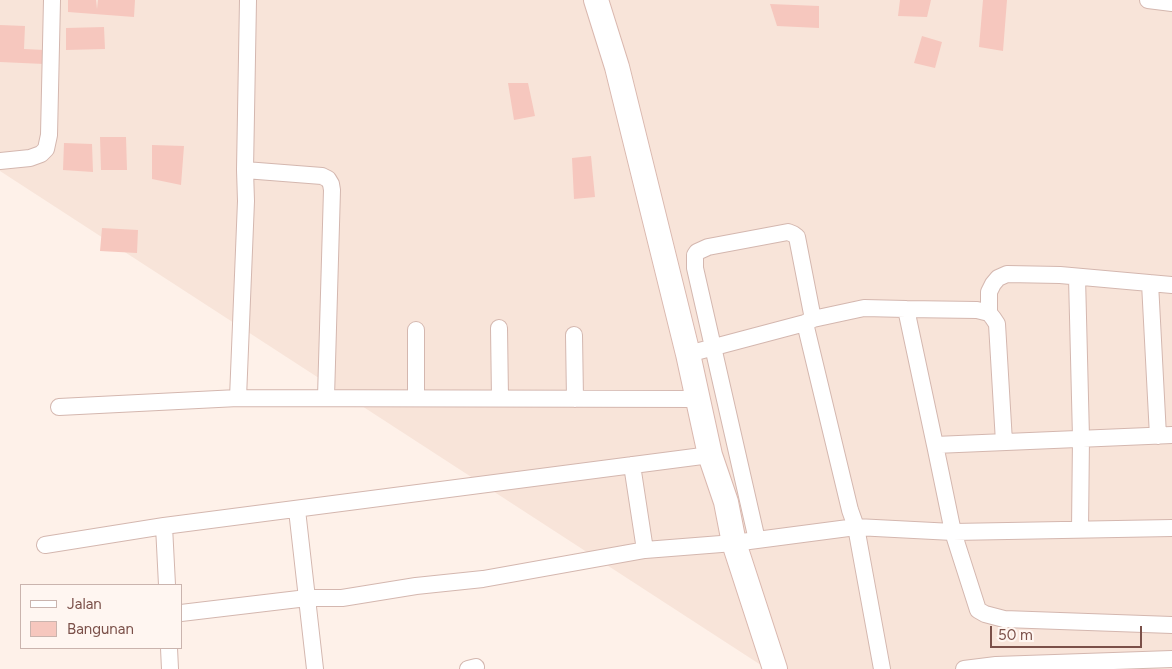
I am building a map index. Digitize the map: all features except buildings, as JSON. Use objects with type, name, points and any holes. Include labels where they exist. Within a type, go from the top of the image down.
[{"type":"street","points":[[0,161],[30,158],[41,154],[46,149],[49,135],[52,0]]},
{"type":"street","points":[[238,398],[246,201],[248,0]]},
{"type":"street","points":[[596,0],[617,67],[688,354],[710,455],[726,502],[734,543],[774,669]]},
{"type":"street","points":[[1148,0],[1172,3]]},
{"type":"street","points":[[245,170],[322,176],[328,179],[331,184],[326,397]]},
{"type":"street","points":[[757,540],[694,259],[697,252],[708,247],[788,232],[797,237],[809,321],[850,510],[856,527],[882,669]]},
{"type":"street","points":[[1004,442],[997,324],[989,313],[989,292],[998,278],[1007,274],[1077,277],[1172,285]]},
{"type":"street","points":[[1077,277],[1081,438],[1080,529]]},
{"type":"street","points":[[935,445],[1165,436],[1150,283]]},
{"type":"street","points":[[688,354],[864,308],[977,310],[989,313]]},
{"type":"street","points":[[906,309],[953,532],[978,610],[1004,619],[1172,625]]},
{"type":"street","points":[[499,328],[500,398]]},
{"type":"street","points":[[416,330],[416,398]]},
{"type":"street","points":[[574,335],[575,399]]},
{"type":"street","points":[[59,407],[238,398],[698,399]]},
{"type":"street","points":[[45,545],[164,526],[710,455]]},
{"type":"street","points":[[632,465],[645,550]]},
{"type":"street","points":[[297,510],[314,669]]},
{"type":"street","points":[[164,526],[167,584]]},
{"type":"street","points":[[182,613],[306,598],[342,598],[483,578],[645,550],[734,543],[856,527],[953,532],[1172,528]]},
{"type":"street","points":[[169,649],[170,669]]},
{"type":"street","points":[[964,669],[1151,664],[1172,659]]},
{"type":"shaded area","points":[[0,0],[1172,0],[1172,669],[767,669],[0,171]]}]
